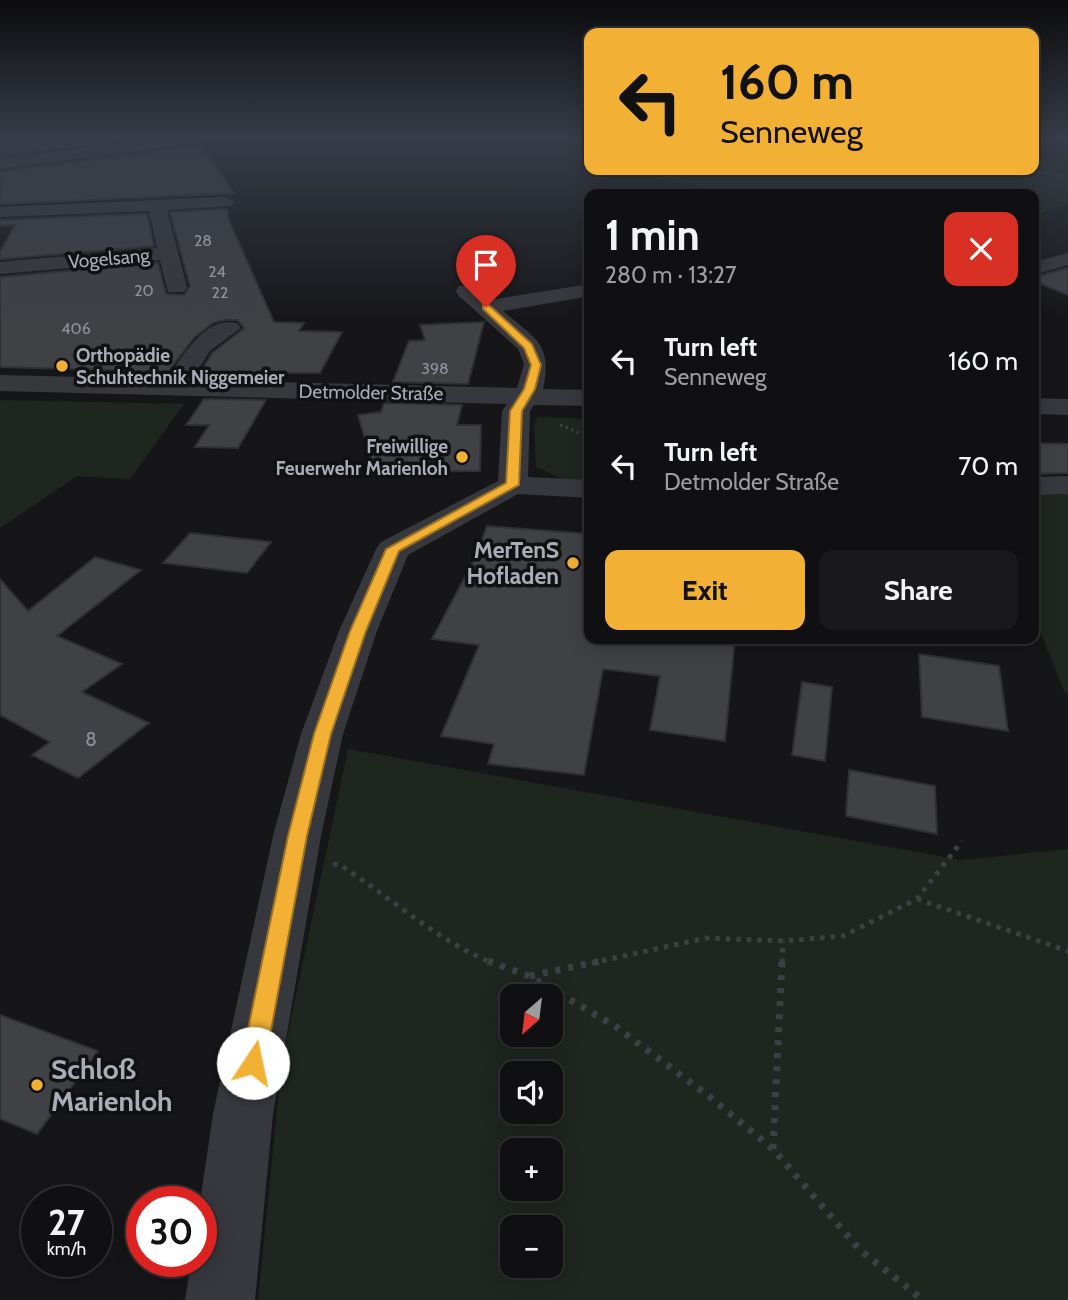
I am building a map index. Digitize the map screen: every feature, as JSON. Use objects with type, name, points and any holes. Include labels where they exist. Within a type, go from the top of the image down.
[{"type":"street","points":[[0,212],[225,202]]},
{"type":"street","name":"Vogelsang","points":[[0,268],[168,253],[157,205]]},
{"type":"street","points":[[168,253],[176,288]]},
{"type":"street","points":[[1039,268],[1068,259]]},
{"type":"street","points":[[467,291],[529,346],[536,365],[525,396],[516,411],[513,485]]},
{"type":"street","points":[[486,307],[584,291]]},
{"type":"street","points":[[174,388],[201,346],[229,328]]},
{"type":"street","name":"Detmolder Straße","points":[[0,383],[584,398]]},
{"type":"street","points":[[1039,406],[1068,407]]},
{"type":"street","points":[[1039,484],[1066,475]]},
{"type":"street","points":[[220,1300],[243,1114],[293,859],[322,734],[358,631],[393,549],[513,485],[584,489]]},
{"type":"path","points":[[1039,445],[1065,447]]},
{"type":"path","points":[[1049,447],[1066,475]]},
{"type":"path","points":[[529,976],[706,938],[783,941],[843,936],[917,899],[962,841]]},
{"type":"path","points":[[293,859],[340,865],[467,953],[529,976],[615,1026],[711,1098],[773,1149],[859,1250],[923,1300]]},
{"type":"path","points":[[917,899],[1068,951]]},
{"type":"path","points":[[773,1149],[783,941]]},
{"type":"shaded area","points":[[1039,200],[1068,200],[1068,204],[1039,214]]},
{"type":"shaded area","points":[[0,400],[184,404],[130,479],[77,476],[0,528]]},
{"type":"shaded area","points":[[537,417],[584,419],[584,481],[568,481],[536,467],[534,424]]},
{"type":"shaded area","points":[[1068,491],[1068,693],[1065,693],[1039,628],[1039,493]]},
{"type":"shaded area","points":[[348,749],[961,860],[1068,849],[1068,1300],[258,1300],[282,1061]]},
{"type":"building","points":[[0,200],[92,200],[0,204]]},
{"type":"building","points":[[227,209],[228,218],[274,322],[304,323],[299,331],[342,332],[320,373],[282,373],[278,379],[219,378],[222,373],[200,373],[212,353],[244,328],[237,320],[213,323],[194,338],[168,372],[0,367],[0,277],[158,263],[166,294],[184,295],[190,286],[170,212]]},
{"type":"building","points":[[147,214],[154,246],[0,259],[0,252],[15,225],[0,226],[0,220]]},
{"type":"building","points":[[1068,268],[1068,295],[1039,283],[1039,276]]},
{"type":"building","points":[[484,322],[468,384],[393,382],[409,341],[425,340],[420,325]]},
{"type":"building","points":[[204,399],[266,400],[238,448],[195,447],[209,425],[186,425]]},
{"type":"building","points":[[384,403],[462,405],[457,425],[481,425],[480,471],[375,472],[358,415],[381,412]]},
{"type":"building","points":[[1039,443],[1068,444],[1068,473],[1039,474]]},
{"type":"building","points":[[487,526],[584,534],[584,644],[735,644],[725,741],[650,730],[660,676],[603,669],[584,775],[488,764],[494,744],[441,736],[479,645],[432,639],[475,558]]},
{"type":"building","points":[[190,533],[271,542],[247,573],[163,563]]},
{"type":"building","points":[[95,557],[141,570],[57,636],[122,664],[82,692],[149,723],[78,778],[32,755],[50,742],[0,715],[0,579],[28,611]]},
{"type":"building","points":[[919,654],[999,666],[1008,731],[922,717]]},
{"type":"building","points":[[802,682],[832,687],[825,761],[792,755]]},
{"type":"building","points":[[849,770],[935,786],[937,834],[846,816]]},
{"type":"building","name":"Schloß Marienloh","points":[[0,1015],[98,1051],[37,1134],[0,1119]]},
{"type":"place","name":"Orthopädie Schuhtechnik Niggemeier","points":[[62,366]]},
{"type":"place","name":"Freiwillige Feuerwehr Marienloh","points":[[462,457]]},
{"type":"place","name":"MerTenS Hofladen","points":[[573,563]]},
{"type":"place","name":"Schloß Marienloh","points":[[37,1085]]},
{"type":"route","points":[[253,1063],[298,836],[322,734],[358,631],[393,549],[513,485],[516,411],[530,389],[536,365],[529,346],[486,307]]}]
